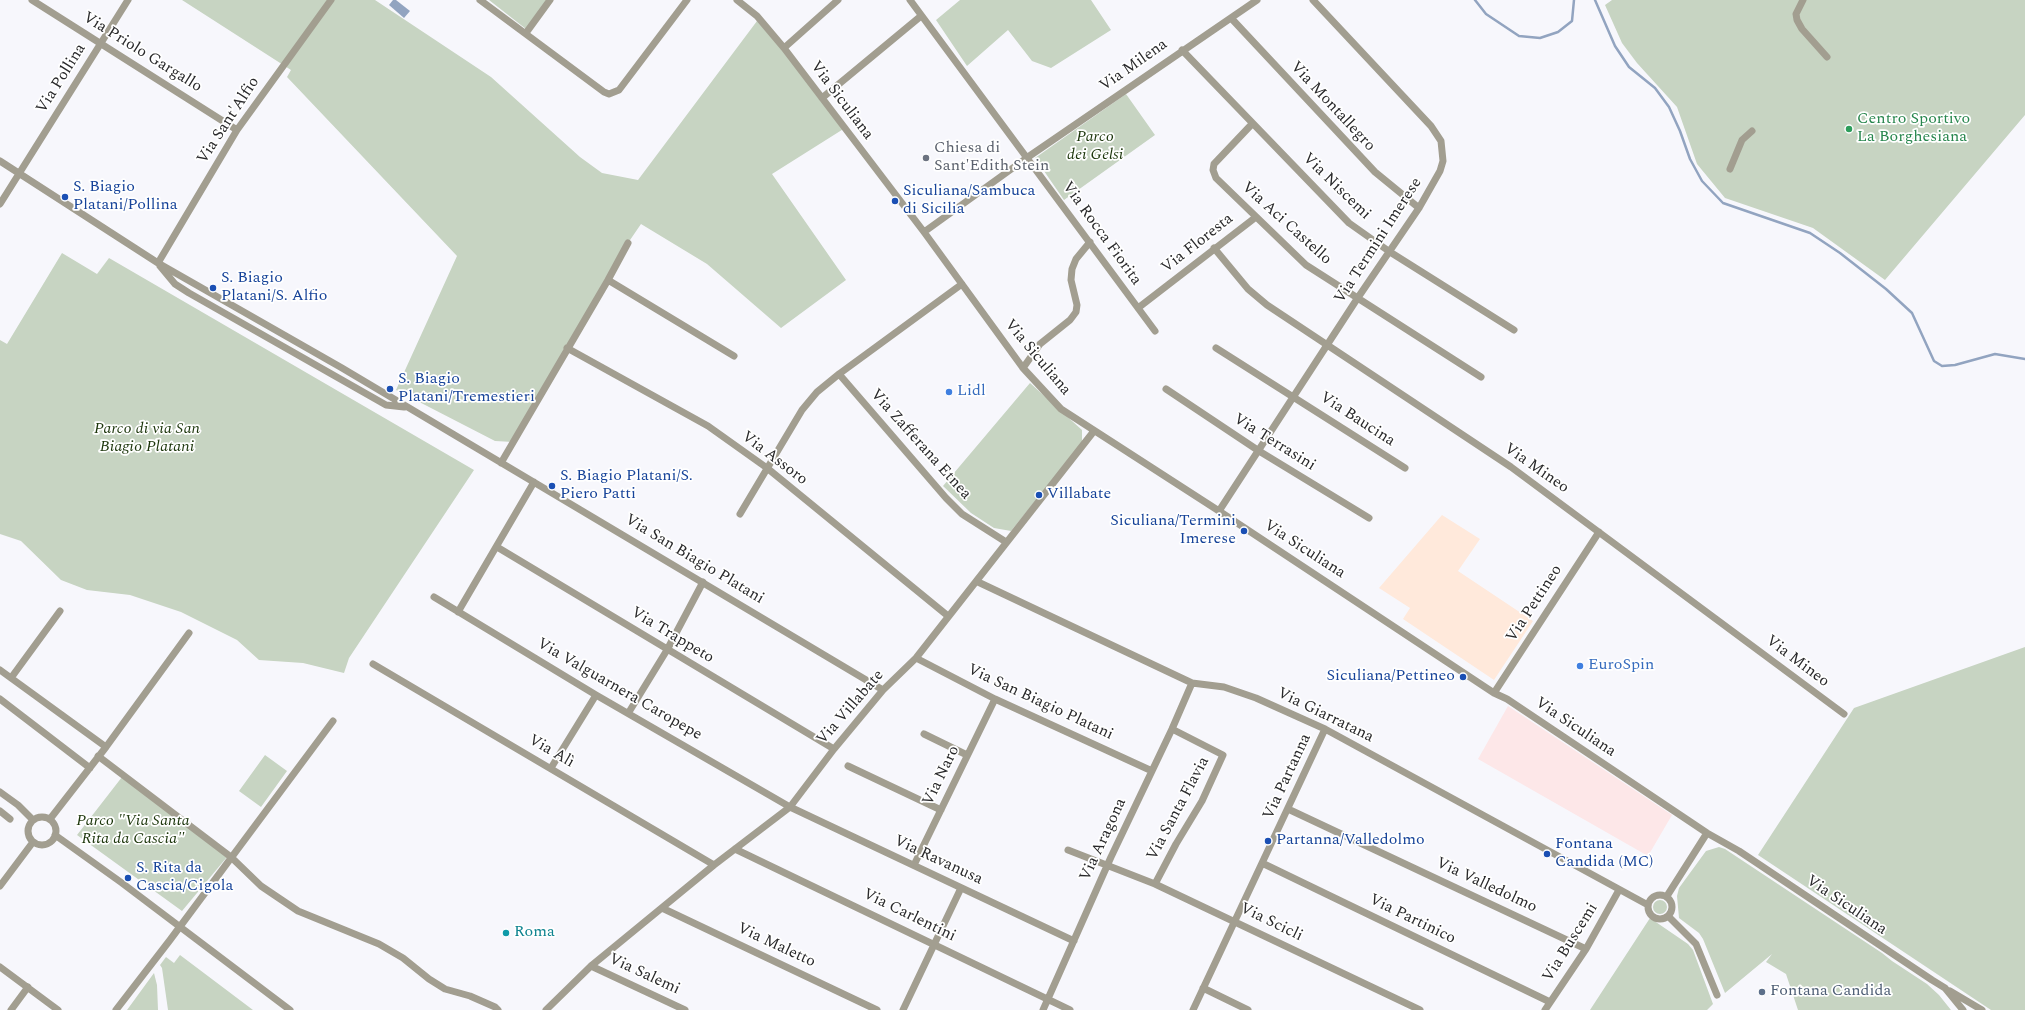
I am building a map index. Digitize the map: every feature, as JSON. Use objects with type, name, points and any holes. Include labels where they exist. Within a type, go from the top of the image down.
[{"type":"street","name":"Via Priolo Gargallo","points":[[32,0],[237,130]]},
{"type":"street","name":"Via Pollina","points":[[0,204],[128,0]]},
{"type":"street","name":"Via Sant'Alfio","points":[[158,263],[237,130],[331,0]]},
{"type":"street","points":[[480,0],[604,92],[612,94],[619,90],[687,0]]},
{"type":"street","points":[[526,33],[550,0]]},
{"type":"street","name":"Via Siculiana","points":[[737,0],[757,16],[784,48],[924,232],[1023,368],[1057,406],[1494,692],[1507,699],[1707,833],[1739,851],[1945,988],[1963,1010]]},
{"type":"street","points":[[784,48],[838,0]]},
{"type":"street","name":"Via Rocca Fiorita","points":[[910,0],[1028,157],[1155,331]]},
{"type":"street","name":"Via Milena","points":[[924,232],[1028,157],[1257,0]]},
{"type":"street","name":"Via Termini Imerese","points":[[1219,511],[1357,299],[1419,208],[1442,166],[1443,147],[1438,135],[1313,0]]},
{"type":"street","points":[[1803,0],[1796,14],[1797,20],[1802,29],[1827,57]]},
{"type":"street","points":[[822,98],[921,16]]},
{"type":"street","name":"Via Montallegro","points":[[1231,18],[1375,172],[1419,208]]},
{"type":"street","name":"Via Niscemi","points":[[1182,50],[1349,223],[1390,252],[1514,330]]},
{"type":"street","name":"Via Aci Castello","points":[[1252,124],[1215,162],[1213,170],[1216,178],[1306,265],[1481,377]]},
{"type":"street","points":[[1730,169],[1742,140],[1752,132]]},
{"type":"street","name":"Via San Biagio Platani","points":[[0,160],[158,263],[501,462],[883,690]]},
{"type":"street","name":"Via Floresta","points":[[1138,308],[1256,217]]},
{"type":"street","points":[[1023,368],[1040,344],[1070,320],[1076,312],[1077,305],[1071,272],[1076,259],[1090,242]]},
{"type":"street","points":[[501,462],[608,280],[628,243]]},
{"type":"street","name":"Via Mineo","points":[[1214,248],[1256,297],[1326,346],[1511,467],[1844,714]]},
{"type":"street","name":"Via San Biagio Platani","points":[[158,263],[175,284],[181,288],[386,405],[406,407]]},
{"type":"street","points":[[181,288],[186,278]]},
{"type":"street","points":[[608,280],[734,356]]},
{"type":"street","points":[[740,514],[802,410],[817,392],[839,374],[962,284]]},
{"type":"street","name":"Via Assoro","points":[[567,348],[708,426],[767,468],[948,616]]},
{"type":"street","name":"Via Baucina","points":[[1216,348],[1294,396],[1405,468]]},
{"type":"street","name":"Via Zafferana Etnea","points":[[839,374],[946,498],[962,514],[1006,542]]},
{"type":"street","name":"Via Terrasini","points":[[1166,389],[1259,451],[1369,518]]},
{"type":"street","name":"Via Villabate","points":[[546,1010],[591,966],[714,865],[790,807],[834,749],[883,690],[916,658],[948,616],[978,582],[1006,542],[1094,431]]},
{"type":"street","points":[[458,612],[534,482]]},
{"type":"street","name":"Via Pettineo","points":[[1494,692],[1599,532]]},
{"type":"street","name":"Via Trappeto","points":[[497,546],[667,650],[834,749]]},
{"type":"street","points":[[629,712],[667,650],[703,582]]},
{"type":"street","name":"Via Giarratana","points":[[978,582],[1192,683],[1224,687],[1250,696],[1325,729],[1648,905]]},
{"type":"street","name":"Via Valguarnera Caropepe","points":[[434,597],[596,695],[629,712],[790,807]]},
{"type":"street","points":[[11,678],[60,611]]},
{"type":"street","points":[[50,819],[106,747],[189,633]]},
{"type":"street","name":"Via San Biagio Platani","points":[[916,658],[995,699],[1152,771]]},
{"type":"street","name":"Via Alì","points":[[373,664],[714,865]]},
{"type":"street","points":[[0,670],[106,747]]},
{"type":"street","name":"Via Aragona","points":[[1043,1010],[1192,683]]},
{"type":"street","points":[[551,768],[596,695]]},
{"type":"street","points":[[0,699],[90,768]]},
{"type":"street","name":"Via Naro","points":[[914,865],[995,699]]},
{"type":"street","points":[[116,1010],[181,926],[333,721]]},
{"type":"street","name":"Via Santa Flavia","points":[[1156,884],[1176,844],[1202,801],[1223,755],[1172,729]]},
{"type":"street","name":"Via Partanna","points":[[1193,1010],[1325,729]]},
{"type":"street","points":[[924,734],[967,755]]},
{"type":"street","points":[[98,756],[231,857],[261,886],[298,911],[378,944],[403,958],[429,979],[445,989],[470,996],[495,1007],[498,1010]]},
{"type":"street","points":[[848,766],[941,810]]},
{"type":"street","points":[[0,792],[18,805],[33,820]]},
{"type":"street","name":"Via Ravanusa","points":[[790,807],[1074,941]]},
{"type":"street","name":"Via Valledolmo","points":[[1288,809],[1586,949]]},
{"type":"street","points":[[0,811],[10,819]]},
{"type":"street","points":[[43,817],[50,819],[54,826],[55,835],[51,842],[45,844],[33,842],[29,837],[28,828],[33,820],[43,817]]},
{"type":"street","points":[[1667,896],[1707,833]]},
{"type":"street","points":[[55,835],[181,926],[290,1010]]},
{"type":"street","points":[[0,886],[33,842]]},
{"type":"street","name":"Via Carlentini","points":[[735,849],[1070,1010]]},
{"type":"street","name":"Via Scicli","points":[[1068,850],[1156,884],[1420,1010]]},
{"type":"street","name":"Via Partinico","points":[[1262,863],[1550,1002]]},
{"type":"street","points":[[903,1010],[961,888]]},
{"type":"street","name":"Via Buscemi","points":[[1545,1010],[1586,949],[1620,890]]},
{"type":"street","points":[[1655,895],[1667,896],[1672,905],[1668,916],[1660,919],[1653,917],[1649,912],[1648,905],[1651,898],[1655,895]]},
{"type":"street","name":"Via Maletto","points":[[662,908],[877,1010]]},
{"type":"street","points":[[1668,916],[1696,944],[1718,995]]},
{"type":"street","name":"Via Salemi","points":[[591,966],[685,1010]]},
{"type":"street","points":[[0,967],[58,1010]]},
{"type":"street","points":[[11,1010],[28,987]]},
{"type":"street","points":[[1203,988],[1248,1010]]},
{"type":"street","points":[[1945,988],[1982,1010]]},
{"type":"shaded area","points":[[1442,515],[1480,539],[1458,571],[1533,621],[1494,680],[1403,619],[1410,608],[1379,588]]},
{"type":"shaded area","points":[[1508,706],[1672,815],[1648,856],[1478,759]]},
{"type":"green space","points":[[182,0],[375,0],[491,77],[580,157],[602,173],[638,180],[757,21],[784,48],[845,128],[772,174],[846,280],[781,328],[707,264],[641,224],[628,243],[513,442],[495,441],[396,390],[457,256],[287,77],[291,70]]},
{"type":"green space","points":[[489,0],[547,0],[526,29]]},
{"type":"green space","points":[[960,0],[1091,0],[1111,30],[1051,68],[1032,61],[1008,30],[967,66],[936,20]]},
{"type":"green space","name":"Centro Sportivo La Borghesiana","points":[[1612,0],[2025,0],[2025,115],[1885,280],[1813,228],[1725,198],[1697,164],[1677,107],[1637,63],[1622,43],[1605,5]]},
{"type":"green space","name":"Parco dei Gelsi","points":[[1126,94],[1155,135],[1064,200],[1035,158]]},
{"type":"green space","name":"Parco di via San Biagio Platani","points":[[62,253],[97,274],[109,258],[474,470],[349,658],[344,673],[303,663],[259,660],[237,640],[181,612],[130,595],[87,590],[61,580],[21,541],[0,534],[0,340],[7,344]]},
{"type":"green space","points":[[1030,383],[1082,430],[1082,443],[1011,531],[994,528],[971,513],[943,486]]},
{"type":"green space","points":[[2025,647],[2025,1010],[1991,1010],[1758,855],[1854,708]]},
{"type":"green space","points":[[265,755],[287,771],[261,807],[239,791]]},
{"type":"green space","name":"Parco \"Via Santa Rita da Cascia\"","points":[[122,777],[227,857],[182,911],[77,835]]},
{"type":"green space","points":[[1719,847],[1725,849],[1927,984],[1939,995],[1951,1010],[1798,1010],[1786,974],[1766,962],[1772,954],[1725,993],[1703,939],[1699,933],[1679,918],[1677,896],[1679,888],[1706,851]]},
{"type":"green space","points":[[1657,900],[1663,900],[1667,904],[1667,910],[1663,914],[1657,914],[1653,910],[1653,904]]},
{"type":"green space","points":[[1650,918],[1688,944],[1693,950],[1713,1004],[1707,1010],[1590,1010]]},
{"type":"green space","points":[[180,955],[253,1010],[168,1010],[162,968],[160,965],[166,957],[174,963]]},
{"type":"green space","points":[[154,973],[157,985],[158,1010],[127,1010]]},
{"type":"water","points":[[393,0],[396,0],[410,11],[404,18],[389,5]]},
{"type":"waterway","points":[[1475,0],[1486,14],[1519,36],[1540,38],[1558,32],[1572,21],[1574,0]]},
{"type":"waterway","points":[[1595,0],[1615,46],[1629,67],[1655,88],[1669,107],[1680,131],[1690,159],[1702,181],[1723,203],[1810,233],[1840,253],[1886,289],[1912,313],[1934,361],[1942,366],[1955,365],[1995,354],[2025,359]]},
{"type":"place","name":"Centro Sportivo La Borghesiana","points":[[1849,129]]},
{"type":"place","name":"Chiesa di Sant'Edith Stein","points":[[926,158]]},
{"type":"place","name":"S. Biagio Platani/Pollina","points":[[65,197]]},
{"type":"place","name":"Siculiana/Sambuca di Sicilia","points":[[895,201]]},
{"type":"place","name":"S. Biagio Platani/S. Alfio","points":[[213,288]]},
{"type":"place","name":"S. Biagio Platani/Tremestieri","points":[[390,389]]},
{"type":"place","name":"Lidl","points":[[949,392]]},
{"type":"place","name":"S. Biagio Platani/S. Piero Patti","points":[[552,486]]},
{"type":"place","name":"Villabate","points":[[1039,495]]},
{"type":"place","name":"Siculiana/Termini Imerese","points":[[1244,531]]},
{"type":"place","name":"EuroSpin","points":[[1580,666]]},
{"type":"place","name":"Siculiana/Pettineo","points":[[1463,677]]},
{"type":"place","name":"Partanna/Valledolmo","points":[[1268,841]]},
{"type":"place","name":"Fontana Candida (MC)","points":[[1547,854]]},
{"type":"place","name":"S. Rita da Cascia/Cigola","points":[[128,878]]},
{"type":"place","name":"Roma","points":[[506,933]]},
{"type":"place","name":"Fontana Candida","points":[[1762,992]]}]
